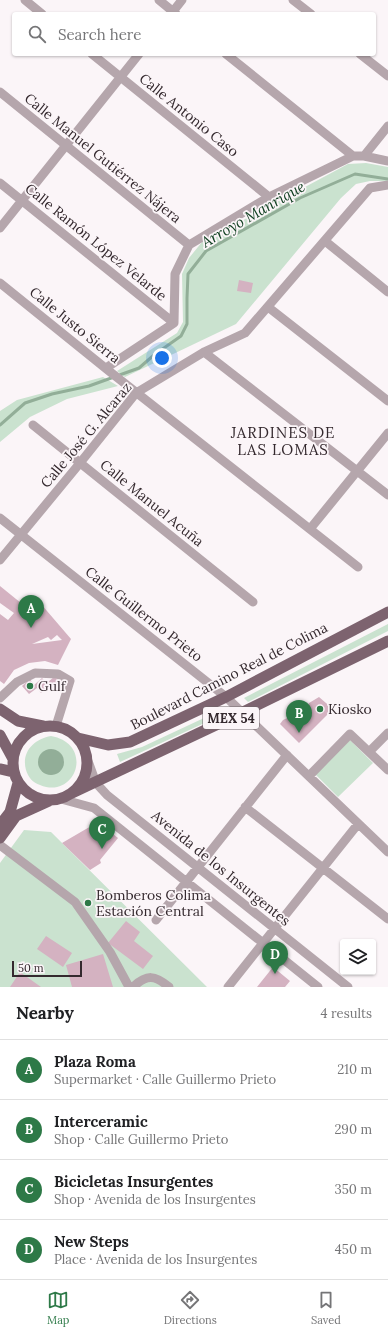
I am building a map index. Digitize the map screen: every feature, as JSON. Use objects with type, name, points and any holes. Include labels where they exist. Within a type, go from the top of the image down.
[{"type":"main road","name":"Boulevard Camino Real de Colima","points":[[78,738],[108,745],[130,742],[226,697],[388,612]]},
{"type":"main road","name":"MEX 54","points":[[72,793],[242,713],[388,641]]},
{"type":"main road","points":[[0,709],[18,721],[44,726],[56,726],[68,730],[78,738],[85,749],[88,761],[84,779],[72,793],[61,799],[49,801],[16,816],[0,838]]},
{"type":"main road","points":[[44,726],[32,730],[23,738],[16,748],[13,760],[14,772],[18,783],[26,792],[37,798],[49,801]]},
{"type":"main road","points":[[0,735],[3,748],[13,760]]},
{"type":"main road","points":[[3,748],[23,738]]},
{"type":"main road","points":[[0,769],[14,772]]},
{"type":"main road","points":[[0,825],[10,812],[18,783]]},
{"type":"street","points":[[25,0],[40,12]]},
{"type":"street","points":[[159,0],[173,12]]},
{"type":"street","points":[[175,12],[182,0]]},
{"type":"street","points":[[293,0],[308,12]]},
{"type":"street","name":"Calle Antonio Caso","points":[[95,56],[269,197]]},
{"type":"street","points":[[0,228],[137,56]]},
{"type":"street","points":[[228,56],[353,156]]},
{"type":"street","points":[[363,56],[388,76]]},
{"type":"street","name":"Calle Manuel Gutiérrez Nájera","points":[[0,92],[189,245]]},
{"type":"street","points":[[364,156],[388,126]]},
{"type":"street","points":[[108,370],[174,323],[175,274],[189,245],[269,197],[353,156],[364,156],[388,161]]},
{"type":"street","name":"Calle Ramón López Velarde","points":[[0,183],[174,323]]},
{"type":"street","name":"Calle José G. Alcaraz","points":[[0,560],[136,393],[204,352],[245,333],[370,188],[384,186]]},
{"type":"street","points":[[324,241],[388,292]]},
{"type":"street","name":"Calle Justo Sierra","points":[[0,283],[136,393],[358,567]]},
{"type":"street","points":[[268,307],[388,401]]},
{"type":"street","points":[[204,352],[388,495]]},
{"type":"street","name":"Calle Manuel Acuña","points":[[33,425],[253,602]]},
{"type":"street","points":[[310,529],[388,433]]},
{"type":"street","name":"Calle Guillermo Prieto","points":[[0,518],[226,697],[388,852]]},
{"type":"street","points":[[0,698],[17,682],[35,673],[58,674],[70,681],[56,726]]},
{"type":"street","points":[[369,752],[388,733]]},
{"type":"street","points":[[308,776],[350,734],[388,770]]},
{"type":"street","points":[[156,920],[287,755]]},
{"type":"street","name":"Avenida de los Insurgentes","points":[[88,761],[96,783],[107,795],[348,987]]},
{"type":"street","points":[[61,799],[94,808],[318,987]]},
{"type":"street","points":[[245,807],[388,919]]},
{"type":"street","points":[[228,987],[358,824]]},
{"type":"street","points":[[0,845],[75,902],[110,952],[129,987]]},
{"type":"street","points":[[134,987],[141,980],[151,977],[162,981],[169,987]]},
{"type":"shaded area","points":[[366,163],[388,167],[388,181],[370,181],[356,184],[341,198],[236,324],[125,377],[117,371],[177,333],[183,322],[182,274],[189,258],[202,242],[348,164]]},
{"type":"shaded area","points":[[103,377],[118,386],[67,399],[30,417],[0,442],[0,411],[17,400]]},
{"type":"shaded area","points":[[388,624],[388,631],[248,702],[244,698]]},
{"type":"shaded area","points":[[219,711],[224,714],[120,762],[117,754],[142,747]]},
{"type":"shaded area","points":[[51,736],[65,741],[73,749],[76,759],[76,769],[71,778],[63,785],[53,788],[37,784],[29,777],[26,770],[25,758],[27,752],[34,743]],"holes":[[[50,749],[58,751],[64,762],[53,775]]]},
{"type":"shaded area","points":[[350,740],[373,763],[338,797],[315,774]]},
{"type":"shaded area","points":[[51,749],[60,753],[64,762],[60,771],[51,775],[42,771],[38,762],[42,753]]},
{"type":"shaded area","points":[[24,830],[51,832],[207,987],[0,987],[0,863]]},
{"type":"building","points":[[239,280],[253,283],[251,293],[237,291]]},
{"type":"building","points":[[0,586],[32,612],[41,604],[71,639],[58,665],[45,661],[29,663],[14,670],[4,684],[0,681],[0,614],[8,620],[14,613],[0,603]],"holes":[[[57,635],[62,640],[32,644],[48,637],[51,640]]]},
{"type":"building","points":[[55,676],[62,684],[54,691],[49,686],[41,693],[37,688],[29,694],[22,686],[30,679],[34,685],[42,678],[47,683]]},
{"type":"building","points":[[319,697],[333,709],[299,743],[280,724],[283,720],[304,710],[308,714],[310,712],[307,709],[309,703]]},
{"type":"building","points":[[98,822],[118,838],[100,860],[101,863],[90,870],[62,843]]},
{"type":"building","points":[[126,921],[140,932],[134,941],[153,956],[143,969],[108,943]]},
{"type":"building","points":[[46,936],[72,953],[63,967],[37,949]]},
{"type":"building","points":[[103,954],[113,987],[72,987],[66,965]]},
{"type":"building","points":[[273,967],[290,981],[285,987],[257,987]]},
{"type":"building","points":[[20,972],[41,987],[10,987]]},
{"type":"waterway","name":"Arroyo Manrique","points":[[0,425],[25,403],[52,394],[89,386],[139,368],[154,355],[181,336],[187,324],[188,274],[206,251],[300,198],[355,174],[388,179]]},
{"type":"place","name":"Plaza Roma","points":[[31,628]]},
{"type":"place","name":"Gulf","points":[[30,686]]},
{"type":"place","name":"Kiosko","points":[[320,709]]},
{"type":"place","name":"Interceramic","points":[[299,733]]},
{"type":"place","name":"Bicicletas Insurgentes","points":[[102,849]]},
{"type":"place","name":"Bomberos Colima Estación Central","points":[[88,903]]},
{"type":"place","name":"New Steps","points":[[275,974]]},
{"type":"district","name":"JARDINES DE LAS LOMAS","points":[[283,440]]}]
